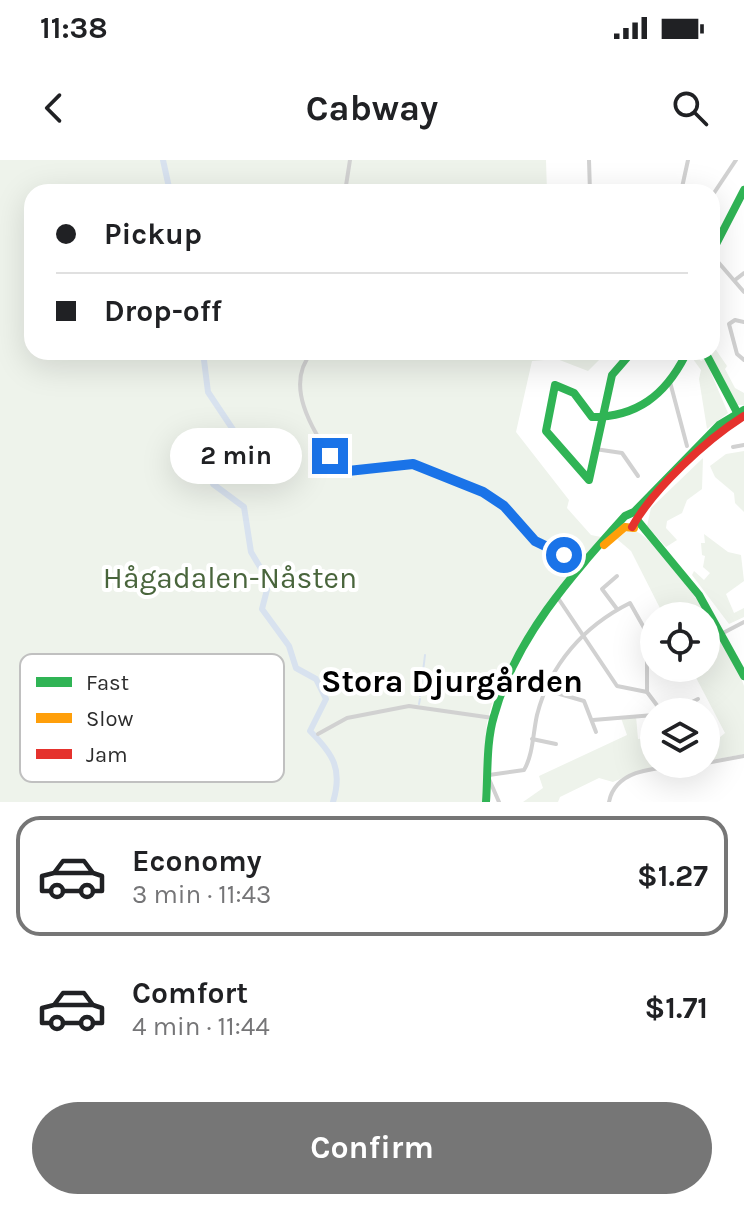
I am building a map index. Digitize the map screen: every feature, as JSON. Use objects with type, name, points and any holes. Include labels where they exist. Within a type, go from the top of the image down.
[{"type":"street","points":[[346,184],[350,160]]},
{"type":"street","points":[[589,160],[590,184]]},
{"type":"street","points":[[683,184],[688,160]]},
{"type":"street","points":[[720,184],[736,160]]},
{"type":"street","points":[[720,237],[744,190]]},
{"type":"street","points":[[720,262],[744,292]]},
{"type":"street","points":[[735,280],[744,273]]},
{"type":"street","points":[[744,322],[735,320],[729,324],[737,354],[744,360]]},
{"type":"street","points":[[307,360],[303,366],[302,398],[313,433],[337,467],[357,471],[413,464],[483,492],[504,506],[535,541],[580,567]]},
{"type":"street","points":[[625,360],[612,375],[603,418],[595,449],[589,480],[545,427],[557,384],[574,393],[592,417],[603,418],[633,412],[649,403],[670,382],[681,360]]},
{"type":"street","points":[[486,802],[493,718],[513,664],[580,567],[632,521],[739,415],[723,391],[709,360]]},
{"type":"street","points":[[670,382],[687,446]]},
{"type":"street","points":[[733,447],[744,445]]},
{"type":"street","points":[[595,449],[622,453],[638,476]]},
{"type":"street","points":[[632,521],[685,575],[723,633],[744,676]]},
{"type":"street","points":[[617,576],[602,589],[617,609]]},
{"type":"street","points":[[557,597],[617,686],[647,692]]},
{"type":"street","points":[[488,777],[524,770],[546,690],[583,632],[630,603],[645,626],[647,692],[652,698]]},
{"type":"street","points":[[723,633],[744,622]]},
{"type":"street","points":[[546,690],[584,701],[596,732]]},
{"type":"street","points":[[318,734],[347,718],[409,706],[493,718]]},
{"type":"street","points":[[593,720],[640,716]]},
{"type":"street","points":[[532,739],[556,744]]},
{"type":"street","points":[[720,760],[744,756]]},
{"type":"street","points":[[609,802],[613,789],[627,776],[640,774]]},
{"type":"street","points":[[488,777],[499,802]]},
{"type":"green space","name":"Hågadalen-Nåsten","points":[[0,160],[546,160],[547,184],[24,184],[24,360],[544,360],[532,361],[516,432],[569,500],[567,508],[591,535],[601,537],[534,624],[505,673],[487,723],[483,802],[0,802]]},
{"type":"green space","points":[[720,356],[735,388],[744,393],[744,405],[734,405],[712,360],[720,360]]},
{"type":"green space","name":"Hågadalen-Nåsten","points":[[560,360],[599,360],[588,371]]},
{"type":"green space","points":[[694,360],[705,360],[728,413],[707,429],[699,379],[701,370]]},
{"type":"green space","points":[[744,451],[744,512],[735,503],[734,493],[715,477],[710,466],[726,454]]},
{"type":"green space","points":[[703,458],[702,489],[687,500],[682,513],[667,521],[666,528],[677,540],[666,547],[647,526],[651,508]]},
{"type":"green space","points":[[634,530],[648,540],[699,602],[657,602],[631,551],[617,539]]},
{"type":"green space","points":[[704,534],[728,552],[741,555],[744,581],[726,594],[734,613],[744,608],[744,617],[729,624],[720,612],[720,602],[712,602],[692,575],[694,571],[704,580],[710,573],[703,567],[705,556],[702,555],[701,543],[705,543]]},
{"type":"green space","points":[[720,635],[744,686],[744,754],[720,758],[720,737],[725,733],[720,723],[720,698],[707,698],[698,682],[720,682]]},
{"type":"green space","points":[[636,716],[640,771],[613,782],[599,778],[560,797],[558,802],[523,802],[543,788],[539,776],[627,735],[621,718]]},
{"type":"waterway","points":[[163,160],[168,184]]},
{"type":"waterway","points":[[204,360],[208,392],[234,431],[234,442],[213,471],[213,484],[244,507],[251,552],[269,582],[262,609],[289,646],[296,668],[316,679],[326,699],[310,731],[334,763],[337,780],[333,802]]},
{"type":"waterway","points":[[420,696],[425,655]]},
{"type":"waterway","points":[[419,704],[420,699]]},
{"type":"traffic: fast","points":[[720,236],[744,190]]},
{"type":"traffic: fast","points":[[603,416],[612,375],[625,360]]},
{"type":"traffic: fast","points":[[603,416],[623,413],[648,401],[668,382],[683,360]]},
{"type":"traffic: fast","points":[[709,360],[739,416]]},
{"type":"traffic: fast","points":[[555,385],[574,393],[592,417],[603,416],[589,480],[546,431],[555,385]]},
{"type":"traffic: fast","points":[[486,802],[491,726],[503,687],[531,634],[585,561],[625,516],[634,512],[719,425],[744,410]]},
{"type":"traffic: fast","points":[[638,521],[699,595],[744,676]]},
{"type":"traffic: slow","points":[[604,545],[625,527],[634,528]]},
{"type":"traffic: jam","points":[[632,527],[653,497],[682,466],[744,416]]},
{"type":"district","name":"Stora Djurgården","points":[[452,681]]},
{"type":"route","points":[[330,456],[337,467],[348,471],[396,463],[413,464],[434,475],[483,492],[504,506],[535,541],[564,555]]}]
